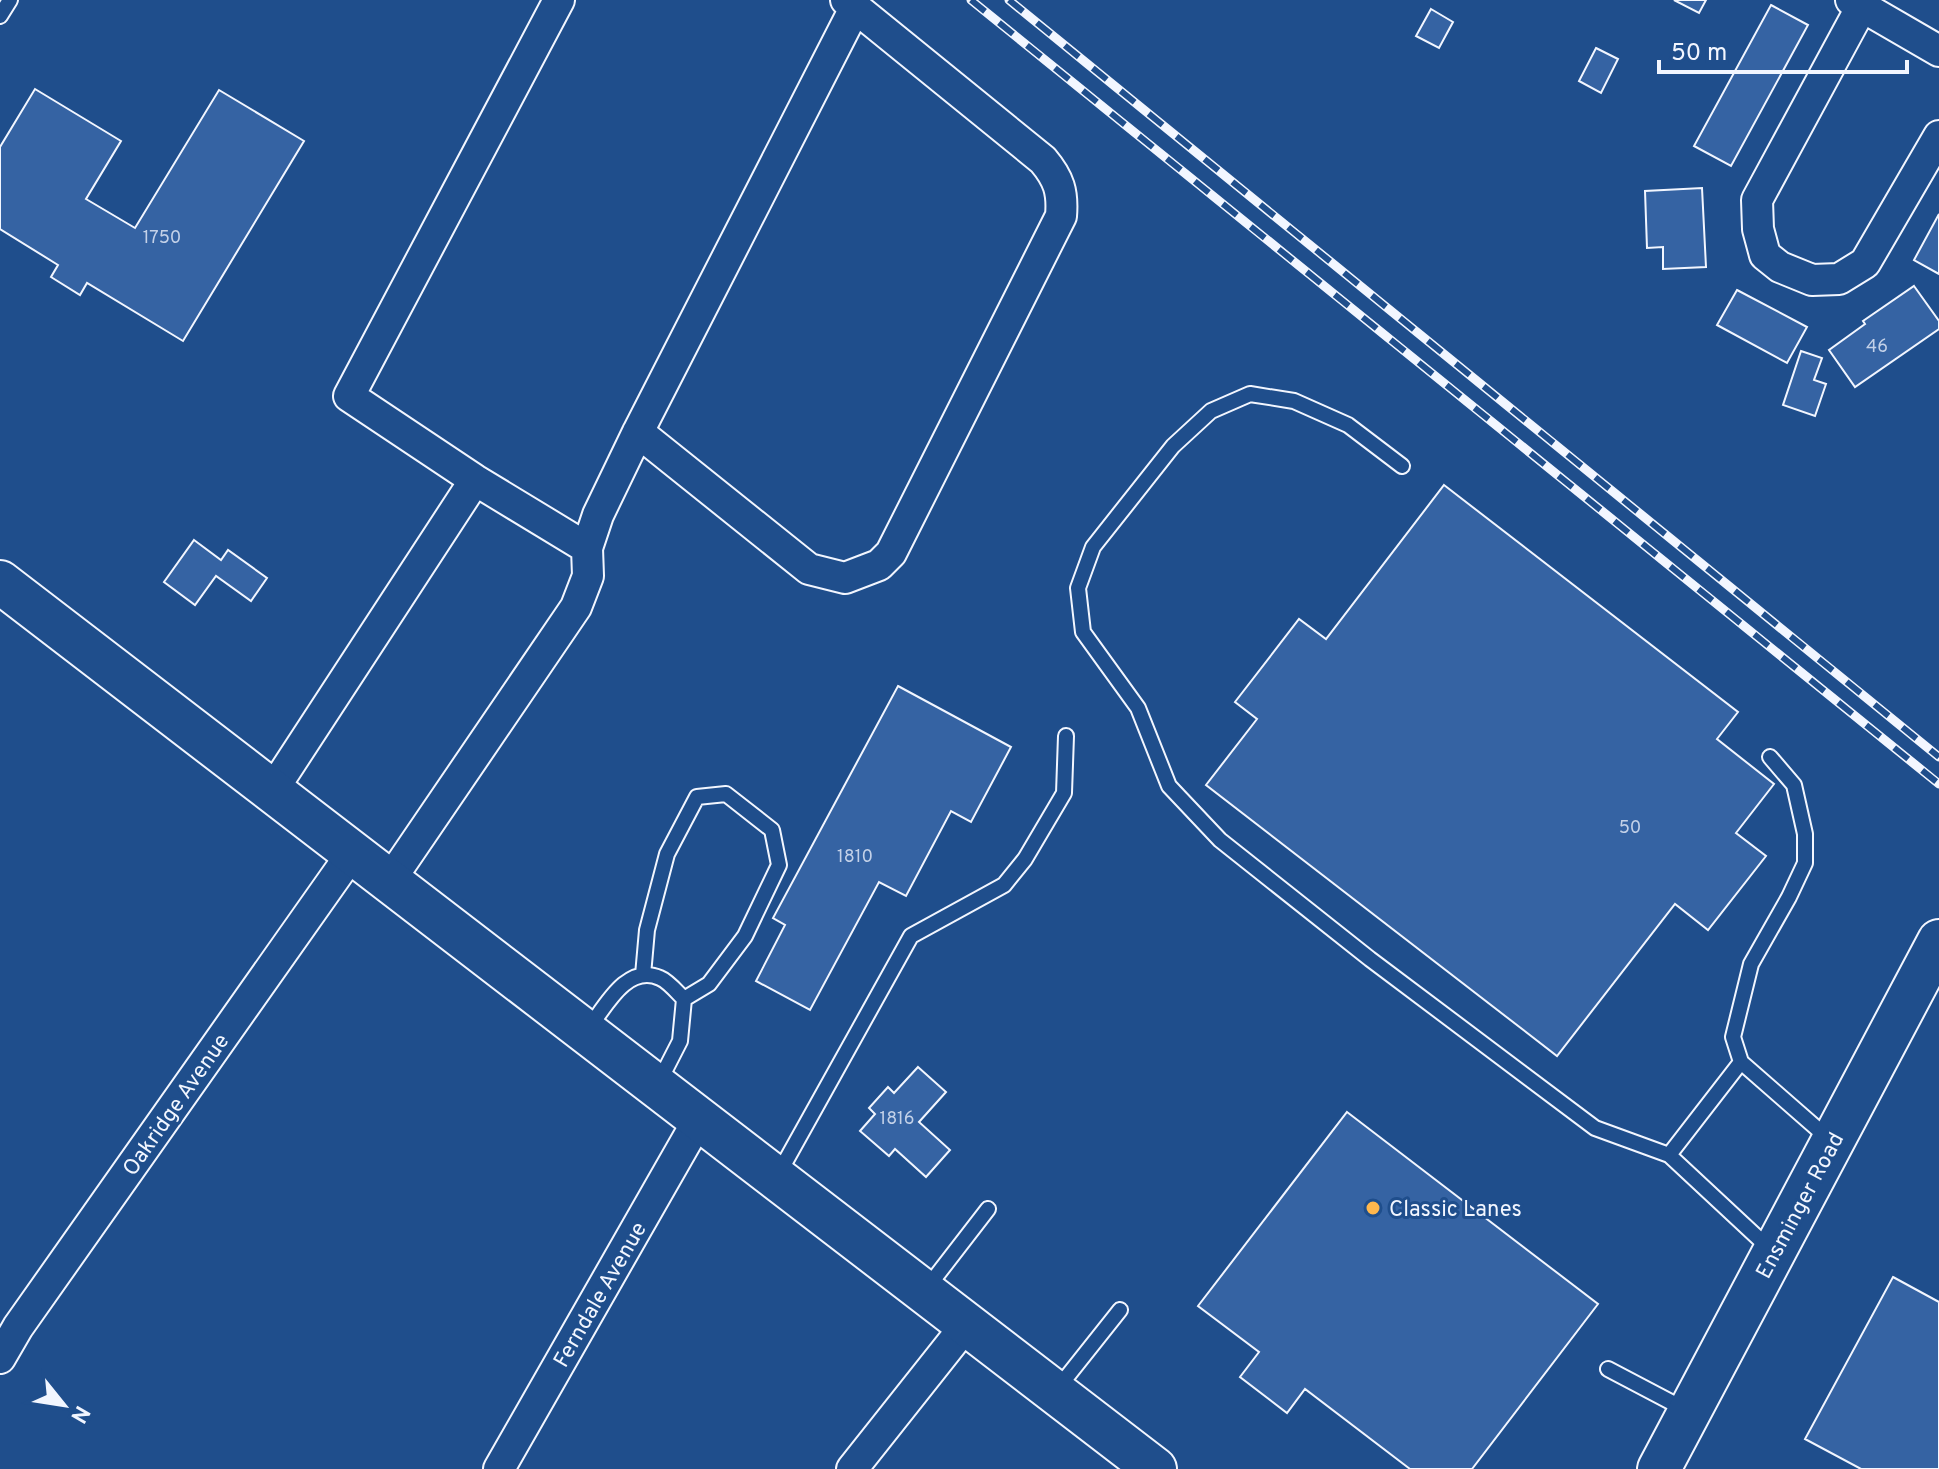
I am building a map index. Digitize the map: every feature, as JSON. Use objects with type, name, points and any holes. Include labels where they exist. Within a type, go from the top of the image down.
[{"type":"main road","points":[[0,582],[1155,1469]]},
{"type":"main road","name":"Ensminger Road","points":[[1659,1469],[1939,941]]},
{"type":"street","points":[[559,0],[349,396],[475,480],[587,548]]},
{"type":"street","points":[[1939,51],[1856,3],[1757,200],[1758,229],[1765,255],[1780,267],[1812,280],[1839,279],[1865,263],[1939,136]]},
{"type":"street","points":[[390,880],[576,607],[588,576],[587,548],[598,515],[638,432],[850,4],[1043,160],[1060,184],[1063,195],[1061,216],[891,553],[879,565],[845,578],[809,569],[638,432]]},
{"type":"street","points":[[272,791],[475,480]]},
{"type":"street","name":"Oakridge Avenue","points":[[0,1358],[18,1327],[353,852]]},
{"type":"street","name":"Ferndale Avenue","points":[[499,1469],[699,1119]]},
{"type":"street","points":[[852,1469],[967,1324]]},
{"type":"lane","points":[[0,16],[10,0]]},
{"type":"lane","points":[[1402,466],[1348,425],[1294,401],[1250,394],[1211,411],[1173,446],[1093,547],[1078,588],[1083,632],[1138,708],[1169,786],[1220,840],[1370,959],[1595,1128],[1669,1155],[1774,1253]]},
{"type":"lane","points":[[777,1177],[911,936],[1004,885],[1025,859],[1064,793],[1066,736]]},
{"type":"lane","points":[[1770,757],[1794,785],[1805,834],[1805,863],[1751,964],[1733,1037],[1741,1062],[1833,1141]]},
{"type":"lane","points":[[643,975],[647,930],[667,854],[697,797],[726,794],[772,830],[779,865],[745,936],[709,984],[684,999]]},
{"type":"lane","points":[[586,1032],[624,983],[643,975],[661,978],[684,999]]},
{"type":"lane","points":[[657,1086],[680,1041],[684,999]]},
{"type":"lane","points":[[1669,1155],[1741,1062]]},
{"type":"lane","points":[[925,1292],[988,1209]]},
{"type":"lane","points":[[1055,1392],[1120,1310]]},
{"type":"lane","points":[[1608,1369],[1690,1412]]},
{"type":"building","points":[[1674,0],[1706,0],[1699,13]]},
{"type":"building","points":[[1771,5],[1808,25],[1731,166],[1694,146]]},
{"type":"building","points":[[1431,9],[1453,22],[1439,48],[1416,36]]},
{"type":"building","points":[[1596,48],[1618,59],[1601,93],[1579,81]]},
{"type":"building","points":[[35,89],[121,141],[86,199],[135,228],[219,90],[304,141],[183,341],[87,283],[80,295],[51,277],[58,265],[0,229],[0,147]]},
{"type":"building","points":[[1702,188],[1706,267],[1663,269],[1663,247],[1647,248],[1645,191]]},
{"type":"building","points":[[1939,214],[1939,274],[1914,260]]},
{"type":"building","points":[[1914,286],[1939,321],[1939,329],[1855,387],[1829,350],[1865,324],[1863,321]]},
{"type":"building","points":[[1737,290],[1807,327],[1787,363],[1717,325]]},
{"type":"building","points":[[1801,351],[1822,358],[1814,380],[1826,384],[1815,416],[1783,405]]},
{"type":"building","points":[[1444,485],[1738,712],[1717,739],[1774,784],[1736,833],[1766,856],[1708,930],[1675,904],[1557,1056],[1206,785],[1257,719],[1235,702],[1299,619],[1326,639]]},
{"type":"building","points":[[194,540],[221,560],[228,550],[267,578],[251,601],[216,576],[195,605],[164,582]]},
{"type":"building","points":[[898,686],[1011,747],[971,822],[951,811],[906,896],[879,882],[810,1010],[756,981],[785,925],[773,918]]},
{"type":"building","points":[[918,1067],[946,1092],[919,1122],[950,1150],[926,1177],[895,1149],[889,1156],[860,1131],[875,1114],[869,1108],[888,1087],[894,1093]]},
{"type":"building","name":"Classic Lanes","points":[[1347,1112],[1598,1304],[1472,1469],[1410,1469],[1305,1389],[1287,1413],[1240,1377],[1259,1352],[1198,1306]]},
{"type":"building","points":[[1893,1277],[1939,1302],[1939,1469],[1861,1469],[1805,1439]]},
{"type":"railway","points":[[971,0],[1939,784]]},
{"type":"railway","points":[[1009,0],[1939,757]]},
{"type":"place","name":"Classic Lanes","points":[[1373,1208]]}]
